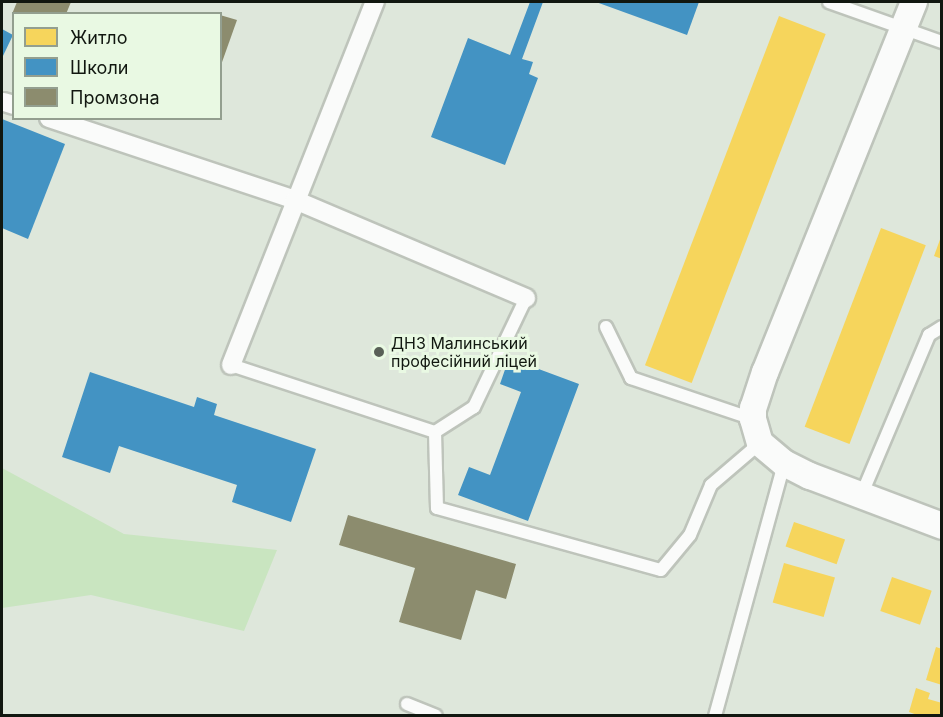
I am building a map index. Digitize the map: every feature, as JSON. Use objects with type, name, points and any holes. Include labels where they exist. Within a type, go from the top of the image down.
[{"type":"street","points":[[231,365],[375,2]]},
{"type":"street","points":[[914,2],[765,372],[753,408],[756,431],[784,463],[861,496],[942,526]]},
{"type":"street","points":[[55,120],[295,200],[526,298]]},
{"type":"lane","points":[[829,2],[942,42]]},
{"type":"lane","points":[[435,432],[474,407],[526,298]]},
{"type":"lane","points":[[435,432],[438,508],[661,570],[690,535],[711,485],[756,431],[632,378],[606,327]]},
{"type":"lane","points":[[861,496],[929,335],[942,327]]},
{"type":"lane","points":[[231,365],[435,432]]},
{"type":"lane","points":[[715,716],[784,463]]},
{"type":"lane","points":[[407,705],[436,716]]},
{"type":"green space","points":[[2,468],[124,534],[277,550],[244,631],[91,595],[2,608]]},
{"type":"building: Житло","points":[[779,16],[826,34],[692,383],[645,365]]},
{"type":"building: Житло","points":[[881,228],[926,245],[849,444],[805,427]]},
{"type":"building: Житло","points":[[942,234],[942,259],[934,256]]},
{"type":"building: Житло","points":[[794,522],[845,540],[837,564],[786,547]]},
{"type":"building: Житло","points":[[784,563],[835,578],[824,617],[773,602]]},
{"type":"building: Житло","points":[[892,577],[932,591],[920,625],[880,611]]},
{"type":"building: Житло","points":[[936,647],[942,649],[942,685],[926,680]]},
{"type":"building: Житло","points":[[916,688],[930,693],[928,699],[942,703],[942,716],[920,716],[909,712]]},
{"type":"building: Школи","points":[[530,2],[543,2],[522,59],[533,62],[529,74],[538,78],[505,165],[431,137],[468,38],[510,55]]},
{"type":"building: Школи","points":[[596,2],[699,2],[687,35]]},
{"type":"building: Школи","points":[[2,29],[12,34],[12,37],[2,58]]},
{"type":"building: Школи","points":[[2,119],[65,144],[28,239],[2,228]]},
{"type":"building: Школи","points":[[509,358],[579,384],[528,521],[458,495],[469,467],[490,475],[521,392],[500,384]]},
{"type":"building: Школи","points":[[90,372],[194,407],[197,397],[217,404],[214,415],[316,449],[291,522],[232,502],[237,485],[119,446],[110,473],[62,457]]},
{"type":"building: Промзона","points":[[17,2],[71,2],[67,12],[13,12]]},
{"type":"building: Промзона","points":[[222,16],[237,20],[222,62]]},
{"type":"building: Промзона","points":[[348,515],[516,564],[506,599],[476,590],[461,640],[399,622],[415,568],[339,545]]},
{"type":"place","name":"ДНЗ Малинський професійний ліцей","points":[[379,352]]}]
